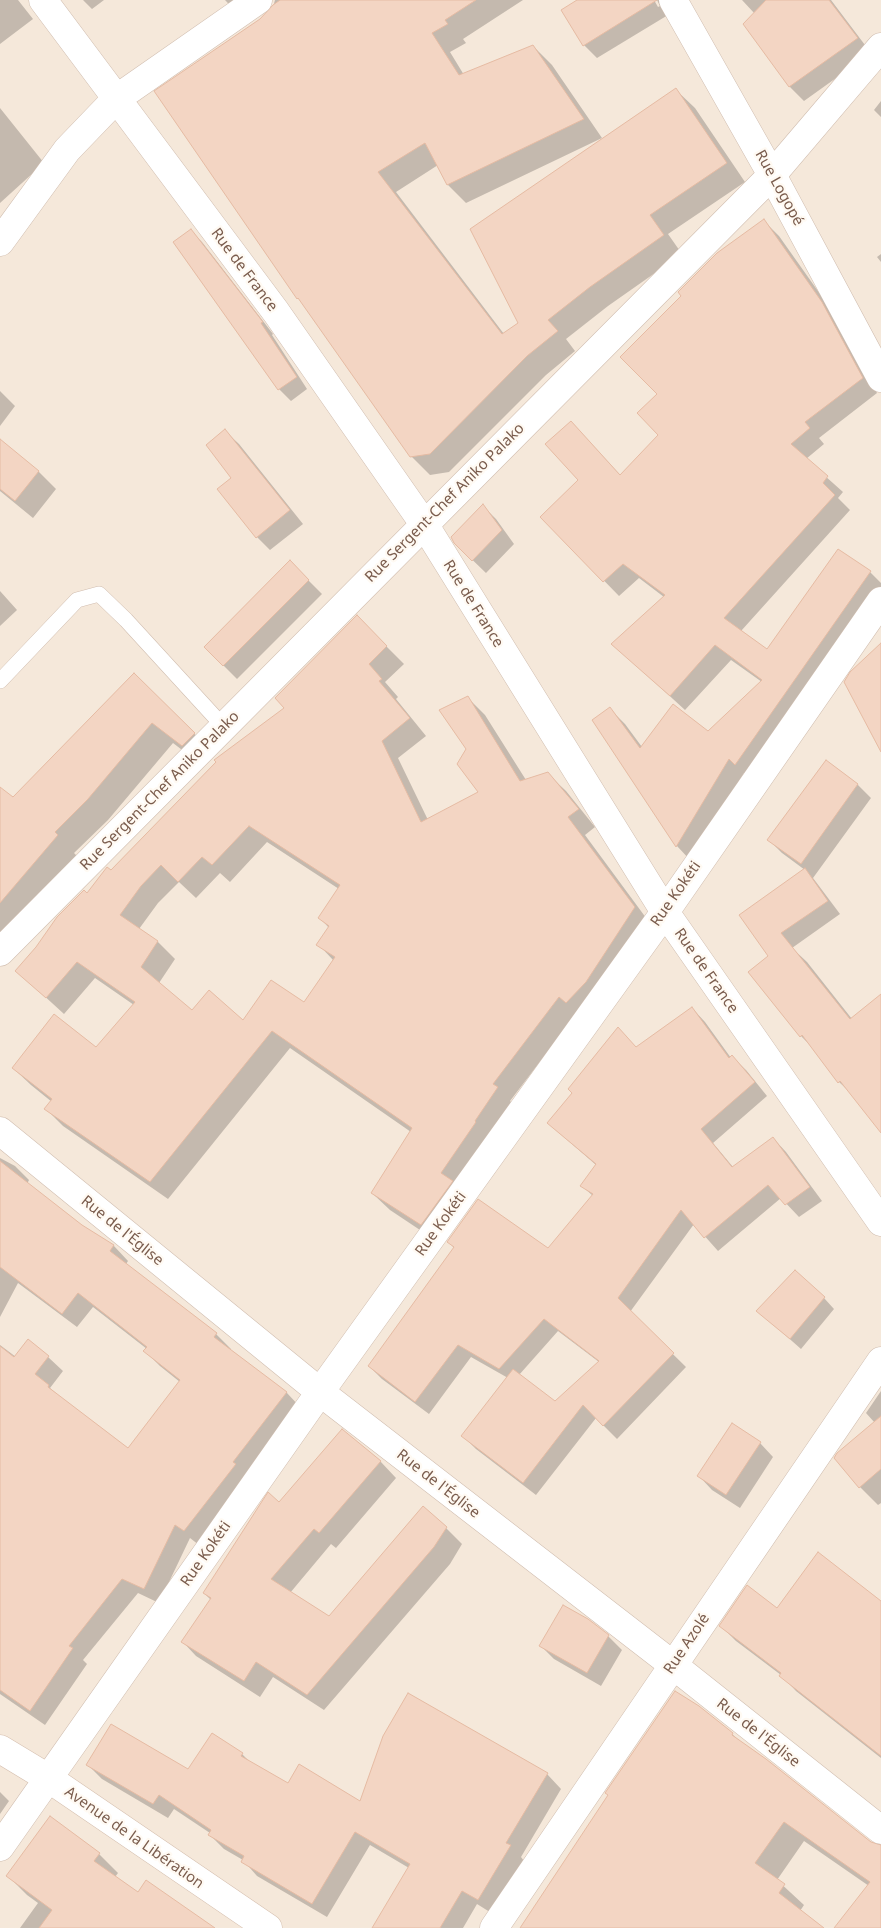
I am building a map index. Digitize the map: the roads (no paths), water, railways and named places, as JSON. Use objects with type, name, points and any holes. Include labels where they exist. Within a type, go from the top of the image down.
[{"type":"street","name":"Rue de France","points":[[44,0],[276,312],[424,524],[665,912],[881,1222]]},
{"type":"street","points":[[0,242],[67,150],[116,99],[258,0]]},
{"type":"street","name":"Rue Logopé","points":[[673,0],[772,175],[881,378]]},
{"type":"street","name":"Rue Sergent-Chef Aniko Palako","points":[[0,952],[772,175],[881,46]]},
{"type":"street","name":"Rue Kokéti","points":[[0,1847],[320,1392],[665,912],[881,600]]},
{"type":"street","name":"Rue de l'Église","points":[[0,1132],[320,1392],[673,1665],[881,1830]]},
{"type":"street","name":"Rue Azolé","points":[[494,1928],[881,1361]]},
{"type":"street","name":"Avenue de la Libération","points":[[0,1749],[48,1778],[268,1928]]},
{"type":"lane","points":[[0,681],[77,600],[99,594],[126,620],[223,726]]}]
